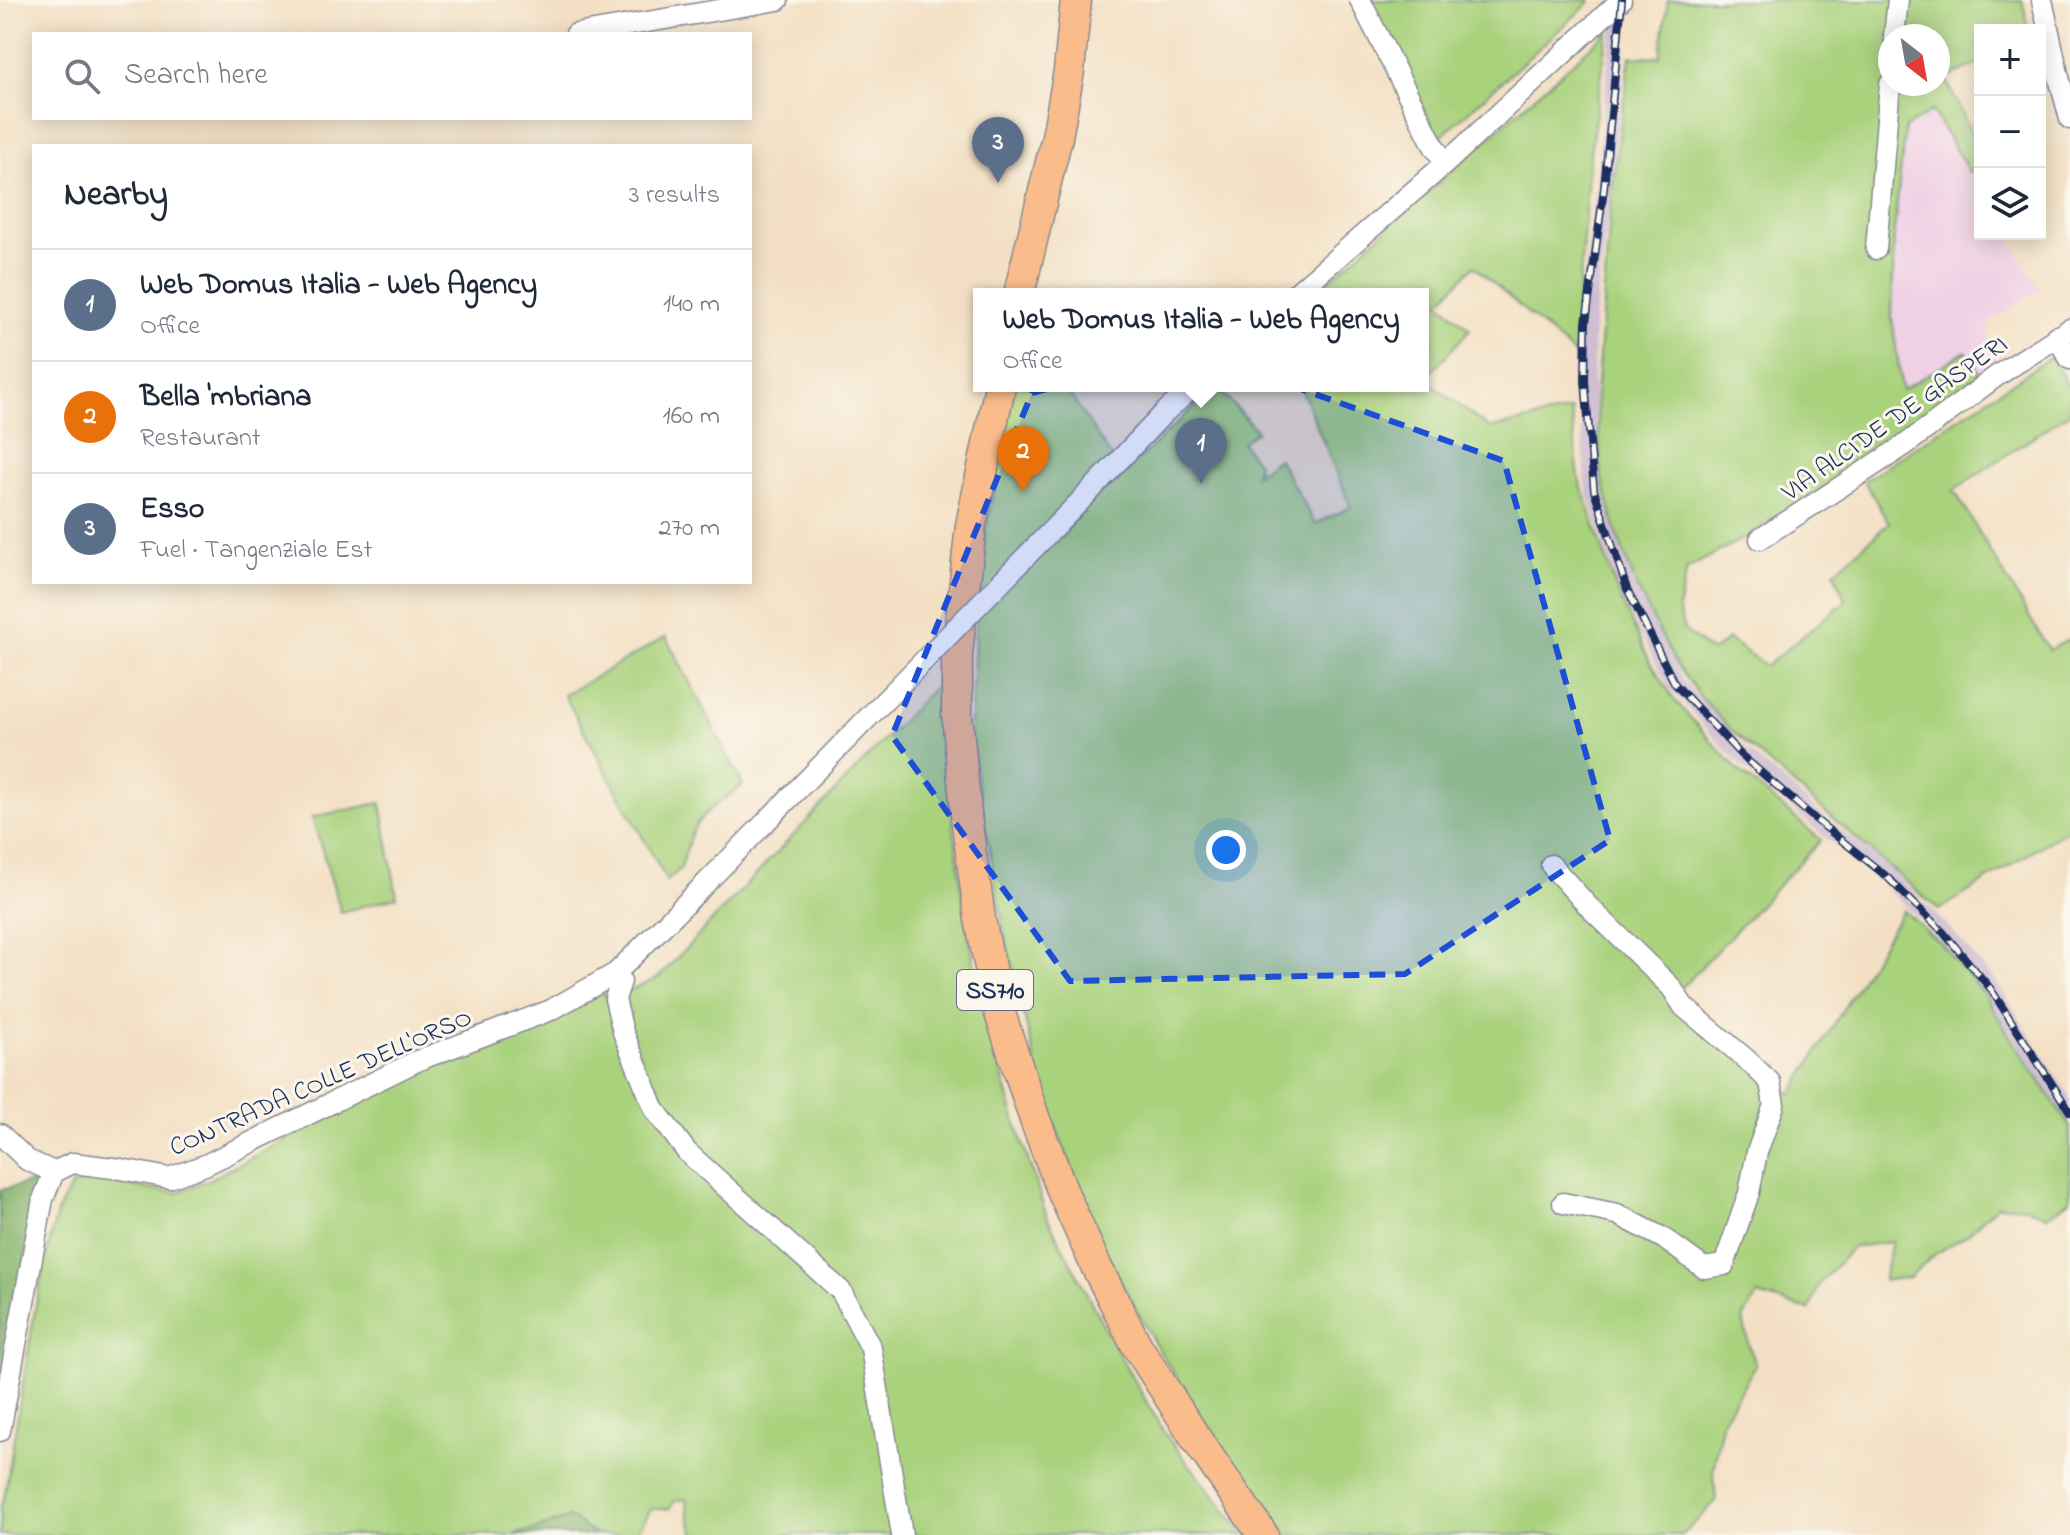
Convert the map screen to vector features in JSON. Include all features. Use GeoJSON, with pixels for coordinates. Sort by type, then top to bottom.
{"type":"FeatureCollection","features":[{"type":"Feature","properties":{"kind":"main road"},"geometry":{"type":"LineString","coordinates":[[1021,285],[1057,137],[1069,71],[1076,0]]}},
{"type":"Feature","properties":{"kind":"main road","name":"SS710"},"geometry":{"type":"LineString","coordinates":[[999,392],[971,525],[957,655],[957,714],[967,824],[980,919],[998,1007],[1035,1120],[1096,1266],[1137,1346],[1263,1535]]}},
{"type":"Feature","properties":{"kind":"street"},"geometry":{"type":"LineString","coordinates":[[588,32],[778,0]]}},
{"type":"Feature","properties":{"kind":"street"},"geometry":{"type":"LineString","coordinates":[[1360,0],[1435,148],[1446,163]]}},
{"type":"Feature","properties":{"kind":"street"},"geometry":{"type":"LineString","coordinates":[[1302,288],[1446,163],[1621,0]]}},
{"type":"Feature","properties":{"kind":"street"},"geometry":{"type":"LineString","coordinates":[[1895,24],[1898,0]]}},
{"type":"Feature","properties":{"kind":"street"},"geometry":{"type":"LineString","coordinates":[[2042,0],[2064,71],[2070,119]]}},
{"type":"Feature","properties":{"kind":"street"},"geometry":{"type":"LineString","coordinates":[[1876,249],[1889,96]]}},
{"type":"Feature","properties":{"kind":"street","name":"VIA ALCIDE DE GASPERI"},"geometry":{"type":"LineString","coordinates":[[1760,539],[1905,445],[1998,375],[2063,333],[2070,359]]}},
{"type":"Feature","properties":{"kind":"street","name":"CONTRADA COLLE DELL'ORSO"},"geometry":{"type":"LineString","coordinates":[[54,1172],[73,1163],[169,1178],[205,1165],[419,1060],[551,1010],[616,973],[1187,392]]}},
{"type":"Feature","properties":{"kind":"street"},"geometry":{"type":"LineString","coordinates":[[1551,865],[1671,987],[1684,1007],[1770,1082],[1774,1105],[1724,1265],[1704,1268],[1663,1238],[1617,1214],[1563,1203]]}},
{"type":"Feature","properties":{"kind":"street"},"geometry":{"type":"LineString","coordinates":[[616,973],[621,981],[615,999],[623,1032],[655,1110],[687,1152],[841,1291],[871,1348],[902,1535]]}},
{"type":"Feature","properties":{"kind":"street"},"geometry":{"type":"LineString","coordinates":[[0,1134],[27,1160],[54,1172],[43,1199],[0,1431]]}},
{"type":"Feature","properties":{"kind":"highlighted area"},"geometry":{"type":"Polygon","coordinates":[[[1193,351],[1504,461],[1610,840],[1405,974],[1070,981],[892,736],[1032,393],[1193,351]]]}},
{"type":"Feature","properties":{"kind":"shaded area"},"geometry":{"type":"Polygon","coordinates":[[[1629,10],[1594,324],[1593,381],[1602,488],[1634,586],[1682,679],[1747,750],[1891,870],[1949,927],[1997,983],[2070,1097],[2070,1126],[1984,993],[1938,938],[1881,882],[1736,761],[1669,688],[1619,593],[1587,492],[1577,381],[1578,323],[1596,187],[1612,24],[1629,10]]]}},
{"type":"Feature","properties":{"kind":"shaded area"},"geometry":{"type":"Polygon","coordinates":[[[1932,110],[1974,180],[1974,240],[2010,240],[2040,290],[1992,321],[1987,335],[2002,359],[1981,375],[1966,351],[1903,391],[1892,318],[1894,230],[1905,127],[1932,110]]]}},
{"type":"Feature","properties":{"kind":"green space"},"geometry":{"type":"Polygon","coordinates":[[[1368,0],[1590,0],[1438,139],[1368,0]]]}},
{"type":"Feature","properties":{"kind":"green space"},"geometry":{"type":"Polygon","coordinates":[[[1668,0],[2022,0],[2028,24],[1974,24],[1974,65],[1950,77],[1950,24],[1878,24],[1878,96],[1950,96],[1950,88],[1974,139],[1974,169],[1969,172],[1932,111],[1905,128],[1894,230],[1892,318],[1902,390],[1966,351],[1981,375],[1912,432],[1746,537],[1687,569],[1678,608],[1684,630],[1712,652],[1728,639],[1766,666],[1846,601],[1834,572],[1889,523],[1864,481],[2051,357],[2070,389],[2070,412],[1954,490],[2049,650],[2070,639],[2070,828],[1939,910],[1731,730],[1704,701],[1677,666],[1637,588],[1616,531],[1602,478],[1596,395],[1612,190],[1630,56],[1660,57],[1668,0]]]}},
{"type":"Feature","properties":{"kind":"green space"},"geometry":{"type":"Polygon","coordinates":[[[1608,31],[1589,160],[1574,354],[1474,266],[1439,302],[1470,329],[1429,375],[1429,288],[1321,288],[1608,31]]]}},
{"type":"Feature","properties":{"kind":"green space"},"geometry":{"type":"Polygon","coordinates":[[[1429,382],[1490,429],[1571,410],[1579,478],[1616,589],[1648,658],[1675,701],[1737,769],[1821,840],[1671,999],[1699,1030],[1792,1094],[1903,910],[1941,944],[1984,994],[2070,1126],[2070,1200],[2047,1216],[2026,1207],[1997,1205],[1967,1235],[1935,1254],[1910,1277],[1883,1281],[1892,1242],[1853,1247],[1819,1284],[1809,1310],[1758,1295],[1743,1318],[1756,1365],[1723,1419],[1713,1470],[1716,1501],[1683,1535],[1288,1535],[1219,1445],[1155,1344],[1106,1253],[1044,1098],[1004,932],[970,739],[978,572],[1013,392],[1068,392],[1123,474],[1210,392],[1221,392],[1257,431],[1242,442],[1258,464],[1255,475],[1278,458],[1315,524],[1351,507],[1303,392],[1429,392],[1429,382]]]}},
{"type":"Feature","properties":{"kind":"green space"},"geometry":{"type":"Polygon","coordinates":[[[666,637],[743,785],[698,822],[691,834],[681,868],[667,881],[564,695],[666,637]]]}},
{"type":"Feature","properties":{"kind":"green space"},"geometry":{"type":"Polygon","coordinates":[[[940,681],[964,907],[983,1012],[1047,1217],[1112,1342],[1165,1434],[1245,1535],[695,1535],[686,1499],[675,1501],[669,1509],[651,1509],[637,1533],[639,1535],[596,1535],[569,1517],[512,1535],[0,1535],[0,1507],[4,1499],[36,1304],[57,1213],[72,1185],[97,1178],[176,1193],[208,1180],[436,1063],[601,993],[608,1001],[658,978],[940,681]]]}},
{"type":"Feature","properties":{"kind":"green space"},"geometry":{"type":"Polygon","coordinates":[[[381,803],[397,897],[341,912],[312,817],[381,803]]]}},
{"type":"Feature","properties":{"kind":"green space"},"geometry":{"type":"Polygon","coordinates":[[[34,1182],[37,1187],[0,1403],[0,1190],[34,1182]]]}},
{"type":"Feature","properties":{"kind":"green space"},"geometry":{"type":"Polygon","coordinates":[[[569,1517],[596,1535],[512,1535],[541,1528],[569,1517]]]}},
{"type":"Feature","properties":{"kind":"railway"},"geometry":{"type":"LineString","coordinates":[[1622,0],[1604,188],[1586,323],[1585,381],[1594,490],[1627,589],[1675,684],[1741,755],[1886,876],[1943,932],[1990,988],[2070,1112]]}},
{"type":"Feature","properties":{"kind":"place","name":"Esso"},"geometry":{"type":"Point","coordinates":[998,183]}},
{"type":"Feature","properties":{"kind":"place","name":"Web Domus Italia - Web Agency"},"geometry":{"type":"Point","coordinates":[1201,484]}},
{"type":"Feature","properties":{"kind":"place","name":"Bella 'mbriana"},"geometry":{"type":"Point","coordinates":[1023,492]}}]}
